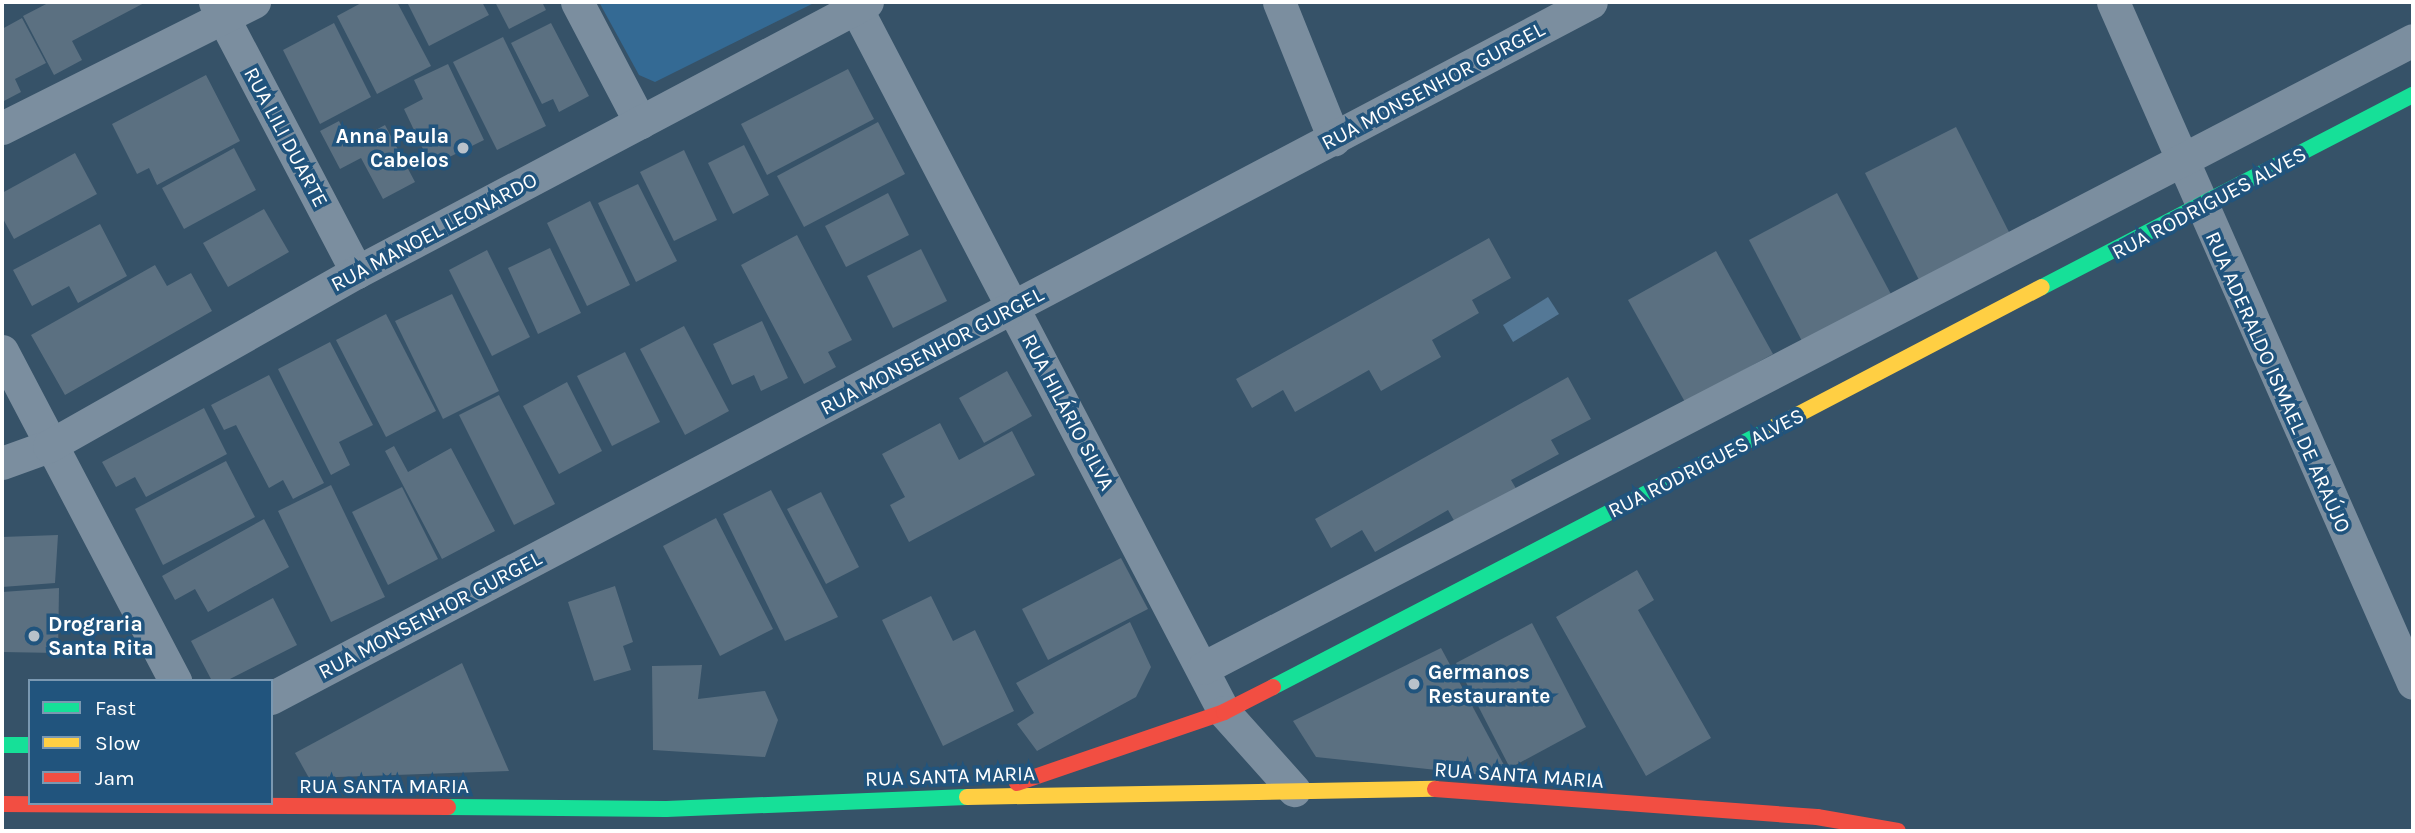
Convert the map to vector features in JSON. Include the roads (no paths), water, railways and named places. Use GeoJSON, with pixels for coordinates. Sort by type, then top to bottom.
{"type":"FeatureCollection","features":[{"type":"Feature","properties":{"kind":"street"},"geometry":{"type":"LineString","coordinates":[[2,128],[219,10],[254,2]]}},
{"type":"Feature","properties":{"kind":"street"},"geometry":{"type":"LineString","coordinates":[[577,2],[640,122]]}},
{"type":"Feature","properties":{"kind":"street"},"geometry":{"type":"LineString","coordinates":[[1279,2],[1334,139]]}},
{"type":"Feature","properties":{"kind":"street","name":"RUA MONSENHOR GURGEL"},"geometry":{"type":"LineString","coordinates":[[273,697],[1591,2]]}},
{"type":"Feature","properties":{"kind":"street","name":"RUA ADERALDO ISMAEL DE ARAÚJO"},"geometry":{"type":"LineString","coordinates":[[2113,2],[2200,209],[2413,683]]}},
{"type":"Feature","properties":{"kind":"street","name":"RUA MANOEL LEONARDO"},"geometry":{"type":"LineString","coordinates":[[2,463],[49,446],[357,272],[861,5]]}},
{"type":"Feature","properties":{"kind":"street","name":"RUA HILÁRIO SILVA"},"geometry":{"type":"LineString","coordinates":[[861,5],[1013,309],[1224,712],[1294,790]]}},
{"type":"Feature","properties":{"kind":"street","name":"RUA LILI DUARTE"},"geometry":{"type":"LineString","coordinates":[[219,10],[357,272]]}},
{"type":"Feature","properties":{"kind":"street"},"geometry":{"type":"LineString","coordinates":[[1203,668],[2181,163],[2413,40]]}},
{"type":"Feature","properties":{"kind":"street","name":"RUA RODRIGUES ALVES"},"geometry":{"type":"LineString","coordinates":[[982,796],[1224,712],[2200,209],[2413,95]]}},
{"type":"Feature","properties":{"kind":"street"},"geometry":{"type":"LineString","coordinates":[[2,351],[49,446],[174,679]]}},
{"type":"Feature","properties":{"kind":"street"},"geometry":{"type":"LineString","coordinates":[[2,745],[28,745]]}},
{"type":"Feature","properties":{"kind":"street","name":"RUA SANTA MARIA"},"geometry":{"type":"LineString","coordinates":[[135,805],[666,809],[982,796],[1453,789],[1817,817],[1898,831]]}},
{"type":"Feature","properties":{"kind":"street","name":"RUA SANTA MARIA"},"geometry":{"type":"LineString","coordinates":[[2,804],[28,804]]}},
{"type":"Feature","properties":{"kind":"place","name":"Anna Paula Cabelos"},"geometry":{"type":"Point","coordinates":[463,148]}},
{"type":"Feature","properties":{"kind":"place","name":"Drograria Santa Rita"},"geometry":{"type":"Point","coordinates":[34,636]}},
{"type":"Feature","properties":{"kind":"place","name":"Germanos Restaurante"},"geometry":{"type":"Point","coordinates":[1414,684]}}]}
